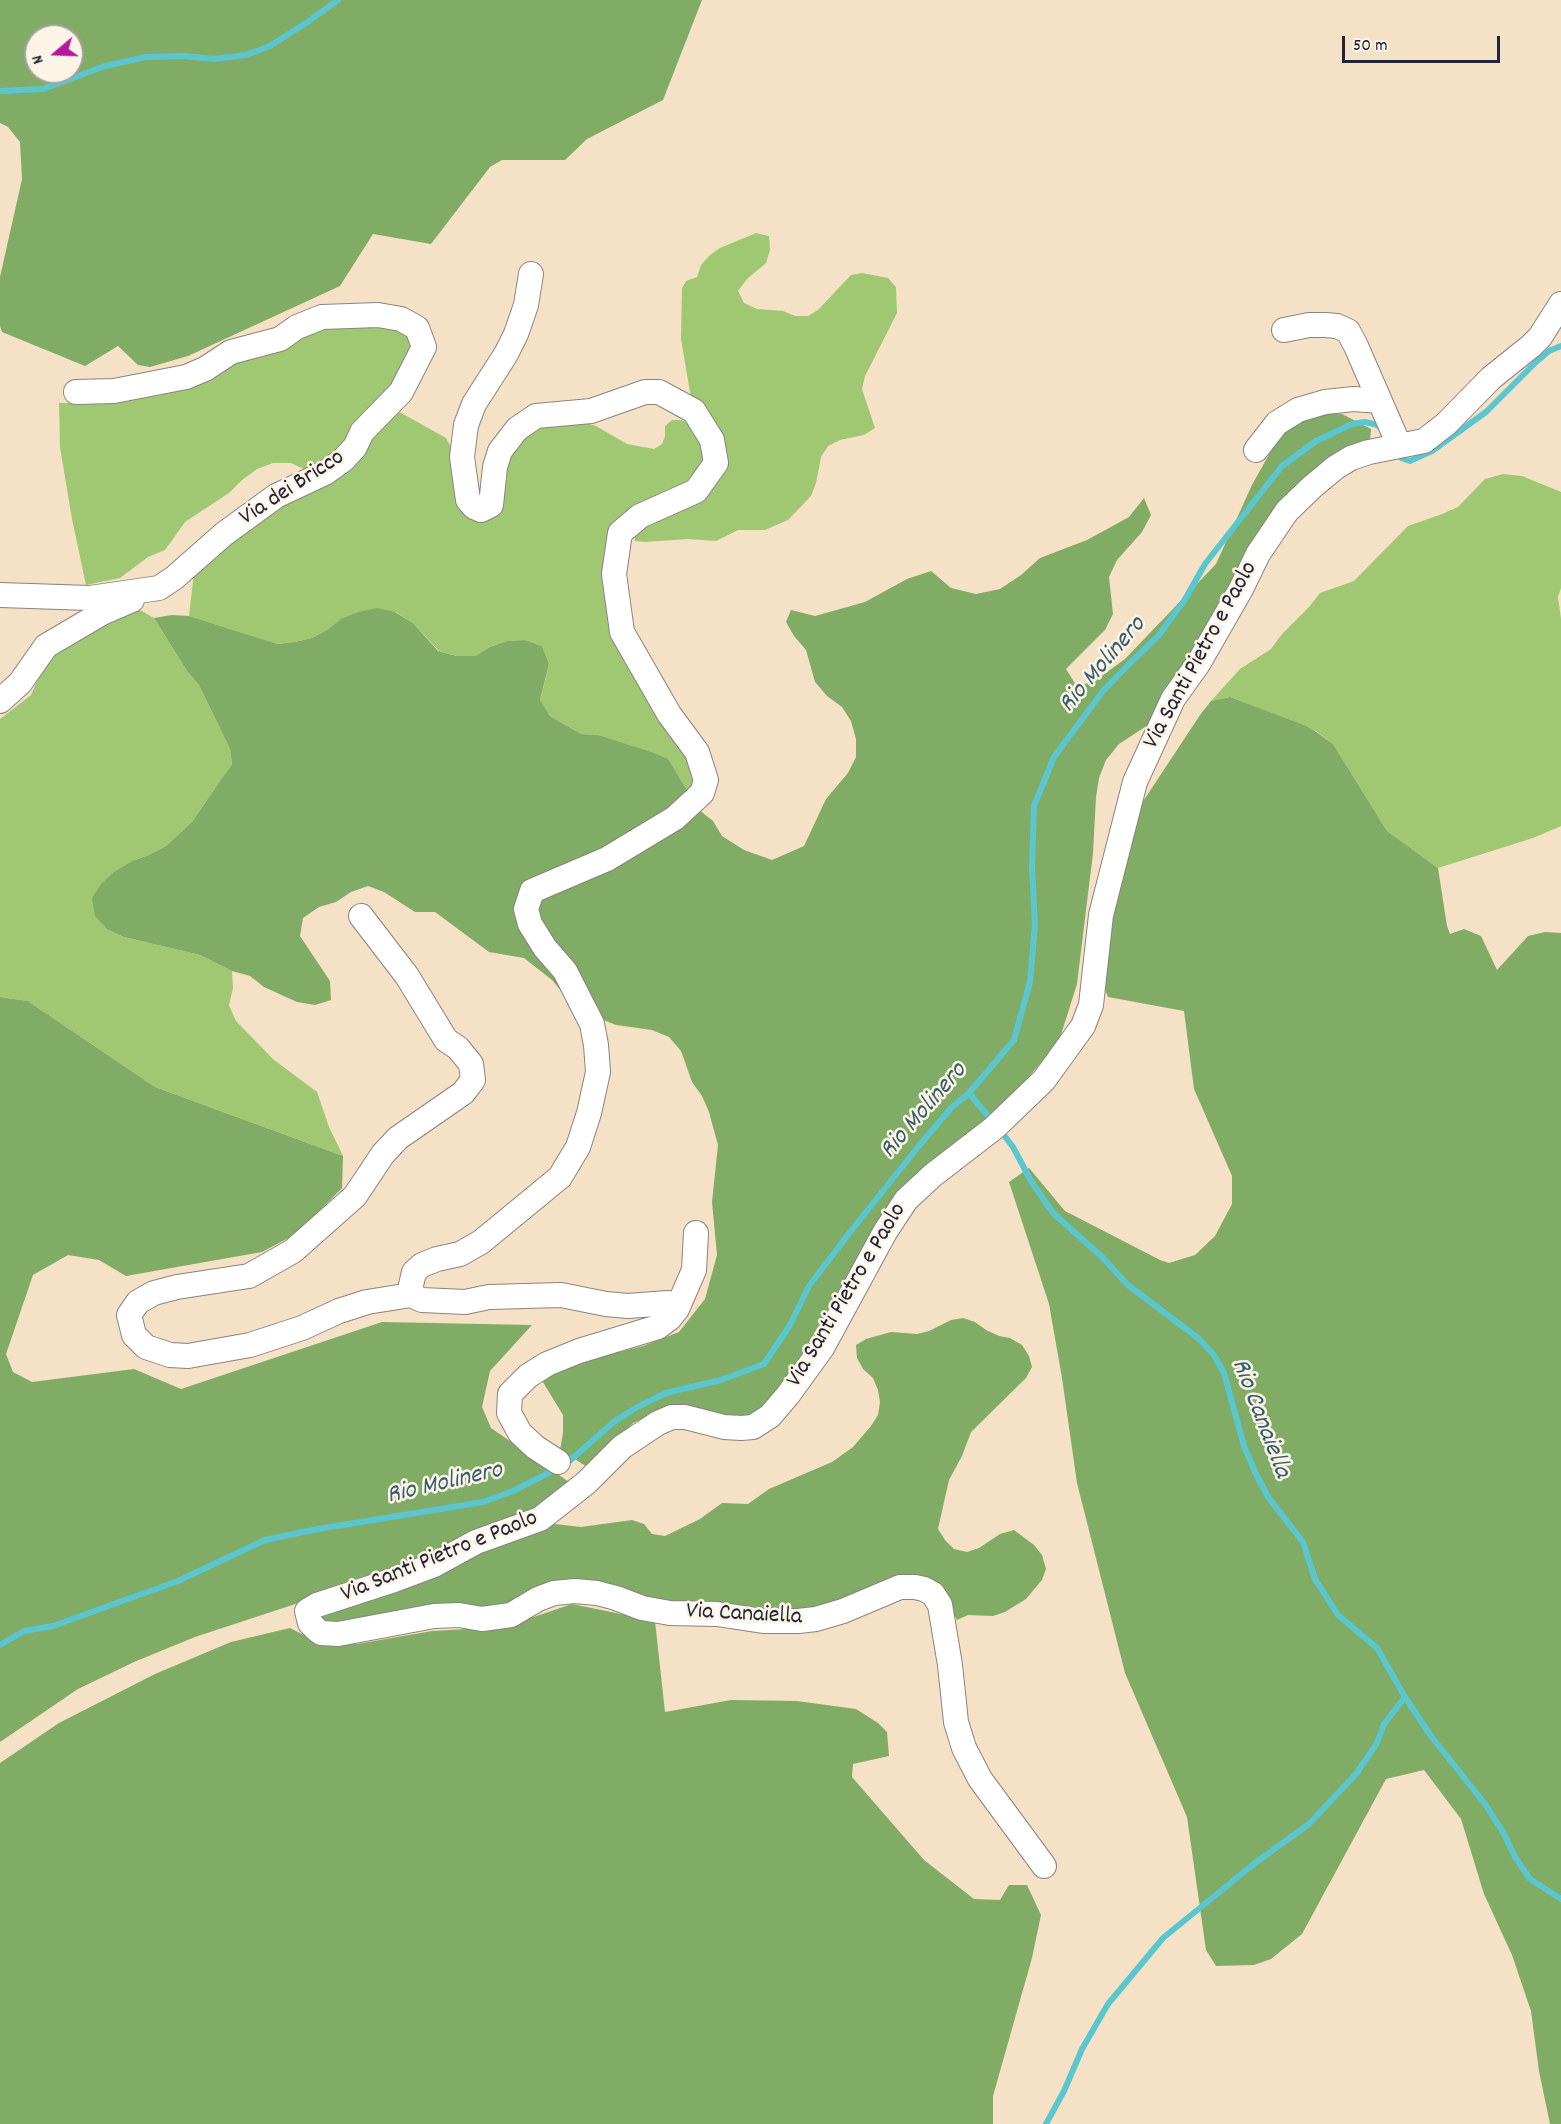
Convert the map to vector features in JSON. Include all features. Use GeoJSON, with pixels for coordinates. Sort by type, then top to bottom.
{"type":"FeatureCollection","features":[{"type":"Feature","properties":{"kind":"street"},"geometry":{"type":"LineString","coordinates":[[411,1295],[414,1272],[422,1265],[459,1254],[481,1242],[560,1177],[578,1147],[589,1113],[598,1072],[592,1024],[565,971],[545,948],[530,924],[526,909],[532,891],[607,859],[675,818],[702,793],[706,780],[697,752],[669,714],[622,632],[614,574],[620,532],[640,516],[696,491],[717,463],[712,440],[694,411],[659,392],[645,392],[591,411],[536,416],[517,429],[500,451],[495,467],[491,505],[481,510],[474,507],[468,500],[462,457],[466,425],[474,404],[516,334],[526,305],[531,274]]}},
{"type":"Feature","properties":{"kind":"street","name":"Via Santi Pietro e Paolo"},"geometry":{"type":"LineString","coordinates":[[307,1611],[317,1605],[434,1565],[476,1542],[540,1519],[586,1483],[622,1447],[658,1423],[672,1417],[685,1417],[724,1427],[741,1428],[753,1427],[770,1416],[822,1348],[881,1240],[906,1200],[933,1175],[991,1131],[1044,1080],[1083,1026],[1091,1005],[1101,915],[1135,782],[1173,699],[1198,664],[1241,589],[1258,554],[1287,511],[1336,467],[1351,458],[1424,441],[1446,423],[1491,378],[1540,337],[1561,304]]}},
{"type":"Feature","properties":{"kind":"street","name":"Via dei Bricco"},"geometry":{"type":"LineString","coordinates":[[0,595],[90,598],[159,588],[174,578],[224,534],[276,496],[325,473],[344,460],[355,447],[362,432],[401,392],[424,347],[420,331],[401,319],[378,315],[322,317],[297,327],[280,339],[231,352],[205,369],[186,377],[114,391],[76,392]]}},
{"type":"Feature","properties":{"kind":"street"},"geometry":{"type":"LineString","coordinates":[[1284,330],[1309,325],[1325,325],[1337,326],[1348,331],[1379,401],[1392,447]]}},
{"type":"Feature","properties":{"kind":"street"},"geometry":{"type":"LineString","coordinates":[[1256,450],[1277,423],[1298,410],[1325,402],[1354,399],[1379,401]]}},
{"type":"Feature","properties":{"kind":"street"},"geometry":{"type":"LineString","coordinates":[[0,701],[20,682],[46,646],[102,613],[159,588]]}},
{"type":"Feature","properties":{"kind":"street"},"geometry":{"type":"LineString","coordinates":[[361,916],[407,976],[446,1040],[458,1048],[471,1064],[473,1080],[463,1093],[398,1138],[383,1154],[355,1196],[294,1251],[249,1276],[177,1287],[154,1293],[138,1302],[129,1315],[134,1335],[146,1347],[170,1355],[188,1356],[250,1345],[302,1328],[339,1311],[367,1302],[411,1295],[422,1299],[465,1302],[489,1297],[561,1295],[628,1306],[668,1303],[677,1309]]}},
{"type":"Feature","properties":{"kind":"street"},"geometry":{"type":"LineString","coordinates":[[558,1462],[520,1434],[508,1413],[510,1394],[528,1376],[547,1364],[579,1351],[658,1327],[677,1309],[694,1270],[696,1233]]}},
{"type":"Feature","properties":{"kind":"street","name":"Via Canaiella"},"geometry":{"type":"LineString","coordinates":[[307,1611],[310,1623],[321,1633],[338,1634],[434,1616],[482,1619],[511,1615],[554,1593],[575,1591],[597,1593],[642,1608],[670,1613],[717,1614],[763,1621],[798,1622],[843,1611],[900,1587],[924,1589],[933,1594],[940,1605],[956,1722],[964,1748],[980,1779],[1044,1866]]}},
{"type":"Feature","properties":{"kind":"green space"},"geometry":{"type":"Polygon","coordinates":[[[0,0],[702,0],[663,100],[587,139],[565,160],[502,160],[490,167],[431,244],[373,234],[340,286],[188,356],[150,367],[138,365],[118,346],[85,366],[2,332],[0,277],[22,179],[20,142],[8,127],[0,123],[0,0]]]}},
{"type":"Feature","properties":{"kind":"green space"},"geometry":{"type":"Polygon","coordinates":[[[756,233],[769,236],[770,250],[766,263],[747,279],[738,291],[744,303],[757,309],[808,316],[818,310],[851,275],[862,273],[888,278],[896,287],[897,313],[865,376],[862,389],[875,428],[864,435],[840,440],[828,446],[821,457],[811,496],[788,520],[765,530],[738,530],[716,541],[688,539],[635,541],[634,533],[702,497],[726,470],[726,462],[692,401],[681,339],[682,288],[686,281],[697,277],[701,265],[710,255],[720,248],[756,233]]]}},
{"type":"Feature","properties":{"kind":"green space"},"geometry":{"type":"Polygon","coordinates":[[[344,323],[393,328],[408,337],[413,344],[412,362],[341,453],[308,471],[291,463],[273,463],[257,469],[229,493],[185,522],[165,550],[148,557],[120,578],[86,585],[60,447],[59,403],[87,403],[231,364],[317,329],[344,323]]]}},
{"type":"Feature","properties":{"kind":"green space"},"geometry":{"type":"Polygon","coordinates":[[[396,410],[446,438],[452,449],[473,518],[501,462],[527,428],[573,419],[596,426],[627,444],[654,449],[662,444],[665,426],[672,420],[681,420],[689,423],[705,439],[704,474],[659,500],[618,519],[610,538],[606,584],[691,752],[694,785],[689,792],[598,735],[581,734],[550,716],[540,701],[549,664],[542,646],[525,640],[507,641],[475,656],[457,656],[439,651],[413,623],[396,612],[358,612],[342,618],[312,638],[276,644],[189,616],[194,573],[248,527],[292,501],[340,477],[359,459],[370,439],[396,410]]]}},
{"type":"Feature","properties":{"kind":"green space"},"geometry":{"type":"Polygon","coordinates":[[[1324,413],[1342,414],[1371,429],[1370,442],[1335,458],[1151,723],[1119,744],[1106,760],[1099,778],[1096,797],[1093,853],[1077,984],[1059,1041],[1010,1099],[930,1163],[885,1211],[788,1379],[763,1406],[741,1419],[656,1412],[633,1423],[589,1468],[560,1450],[563,1415],[541,1379],[564,1366],[643,1346],[679,1332],[705,1299],[717,1255],[712,1202],[718,1145],[702,1096],[692,1082],[681,1051],[669,1037],[652,1030],[616,1025],[576,1009],[552,980],[524,958],[489,952],[435,912],[415,912],[384,892],[368,886],[351,892],[336,902],[319,907],[303,918],[300,936],[330,981],[331,1000],[315,1005],[297,1002],[264,987],[250,976],[232,971],[200,955],[124,937],[108,930],[95,916],[92,898],[102,883],[115,871],[132,861],[166,846],[192,822],[232,765],[230,749],[199,685],[187,671],[154,618],[172,615],[189,616],[277,644],[312,638],[342,618],[377,608],[395,612],[413,623],[438,651],[457,656],[475,656],[507,641],[525,640],[542,646],[549,664],[540,700],[550,716],[581,734],[598,735],[668,759],[698,809],[713,821],[722,836],[744,850],[772,860],[804,846],[826,799],[848,773],[856,757],[856,739],[851,721],[842,707],[827,696],[815,682],[806,650],[786,622],[791,610],[815,616],[865,602],[907,579],[931,571],[951,588],[976,594],[1000,589],[1040,558],[1087,540],[1129,517],[1144,498],[1151,515],[1142,532],[1117,560],[1109,577],[1113,614],[1105,630],[1066,669],[1076,685],[1092,683],[1125,659],[1216,564],[1252,485],[1281,433],[1302,418],[1324,413]]]}},
{"type":"Feature","properties":{"kind":"green space"},"geometry":{"type":"Polygon","coordinates":[[[1503,474],[1522,476],[1561,492],[1561,588],[1558,597],[1561,619],[1561,826],[1533,838],[1438,868],[1387,831],[1333,744],[1316,731],[1230,697],[1211,701],[1240,669],[1271,649],[1320,593],[1354,581],[1408,526],[1458,507],[1485,479],[1503,474]]]}},
{"type":"Feature","properties":{"kind":"green space"},"geometry":{"type":"Polygon","coordinates":[[[128,610],[140,610],[154,618],[187,671],[199,685],[230,749],[232,766],[192,822],[166,846],[115,871],[108,930],[124,937],[200,955],[232,971],[233,988],[229,1005],[236,1021],[274,1060],[317,1092],[329,1127],[343,1156],[155,1087],[28,1001],[0,997],[0,719],[31,695],[40,674],[61,648],[128,610]]]}},
{"type":"Feature","properties":{"kind":"green space"},"geometry":{"type":"Polygon","coordinates":[[[1230,697],[1306,726],[1333,744],[1387,831],[1438,868],[1450,934],[1464,929],[1481,936],[1497,970],[1528,936],[1545,932],[1561,933],[1561,2124],[1550,2124],[1539,2071],[1531,2011],[1512,1955],[1484,1894],[1461,1819],[1424,1770],[1386,1779],[1302,1934],[1271,1959],[1254,1965],[1216,1966],[1206,1950],[1187,1817],[1125,1673],[1077,1483],[1049,1304],[1009,1182],[1029,1168],[1065,1211],[1169,1263],[1195,1255],[1215,1236],[1232,1204],[1232,1176],[1194,1089],[1184,1011],[1108,997],[1101,980],[1118,876],[1140,806],[1211,701],[1230,697]]]}},
{"type":"Feature","properties":{"kind":"green space"},"geometry":{"type":"Polygon","coordinates":[[[0,997],[28,1001],[155,1087],[343,1156],[342,1188],[296,1234],[262,1252],[126,1276],[99,1260],[68,1255],[33,1275],[6,1354],[13,1372],[32,1382],[134,1369],[181,1389],[382,1322],[532,1325],[490,1371],[482,1407],[491,1428],[572,1484],[533,1511],[417,1564],[195,1637],[134,1662],[78,1689],[0,1742],[0,997]]]}},
{"type":"Feature","properties":{"kind":"green space"},"geometry":{"type":"Polygon","coordinates":[[[963,1318],[1022,1345],[1029,1356],[1032,1367],[1026,1378],[971,1432],[962,1456],[949,1480],[938,1529],[954,1549],[967,1552],[979,1548],[1000,1534],[1014,1530],[1034,1545],[1042,1555],[1046,1569],[1042,1580],[1026,1599],[1005,1612],[993,1616],[968,1615],[957,1620],[942,1592],[819,1613],[679,1607],[617,1591],[516,1607],[328,1627],[315,1615],[509,1538],[555,1524],[581,1527],[632,1520],[644,1524],[652,1534],[665,1536],[700,1519],[722,1503],[748,1504],[769,1489],[832,1462],[853,1447],[871,1426],[878,1415],[880,1402],[878,1390],[873,1378],[863,1369],[857,1358],[856,1345],[866,1339],[891,1332],[917,1334],[929,1331],[951,1320],[963,1318]]]}},
{"type":"Feature","properties":{"kind":"green space"},"geometry":{"type":"Polygon","coordinates":[[[572,1604],[655,1621],[665,1712],[731,1700],[797,1701],[856,1709],[878,1723],[887,1732],[889,1756],[853,1764],[852,1777],[924,1860],[974,1899],[1000,1900],[1009,1885],[1027,1885],[1041,1915],[1032,1958],[993,2096],[993,2124],[0,2124],[0,1763],[59,1723],[155,1674],[231,1642],[290,1628],[318,1642],[357,1644],[432,1631],[504,1627],[572,1604]]]}},
{"type":"Feature","properties":{"kind":"waterway"},"geometry":{"type":"LineString","coordinates":[[0,91],[43,89],[105,66],[146,57],[184,56],[214,59],[246,55],[270,46],[338,0]]}},
{"type":"Feature","properties":{"kind":"waterway","name":"Rio Molinero"},"geometry":{"type":"LineString","coordinates":[[1397,453],[1401,458],[1410,461],[1432,451],[1486,412],[1535,363],[1549,351],[1561,346]]}},
{"type":"Feature","properties":{"kind":"waterway","name":"Rio Molinero"},"geometry":{"type":"LineString","coordinates":[[0,1645],[24,1631],[53,1626],[178,1581],[265,1540],[483,1502],[513,1491],[566,1464],[615,1421],[639,1406],[666,1393],[721,1380],[764,1364],[790,1325],[809,1286],[847,1236],[951,1108],[969,1093],[1014,1040],[1030,982],[1035,924],[1032,868],[1034,806],[1054,757],[1103,691],[1159,635],[1184,601],[1205,564],[1282,466],[1316,441],[1352,424],[1365,422],[1378,425],[1381,429]]}},
{"type":"Feature","properties":{"kind":"waterway","name":"Rio Canaiella"},"geometry":{"type":"LineString","coordinates":[[969,1093],[993,1122]]}},
{"type":"Feature","properties":{"kind":"waterway","name":"Rio Canaiella"},"geometry":{"type":"LineString","coordinates":[[1000,1130],[1013,1147],[1031,1181],[1053,1213],[1101,1256],[1128,1285],[1198,1338],[1214,1355],[1224,1373],[1244,1446],[1255,1472],[1268,1497],[1303,1542],[1315,1579],[1338,1615],[1377,1648],[1431,1736],[1485,1804],[1530,1879],[1561,1899]]}},
{"type":"Feature","properties":{"kind":"waterway"},"geometry":{"type":"LineString","coordinates":[[1046,2124],[1064,2091],[1082,2049],[1108,2004],[1163,1938],[1255,1863],[1309,1824],[1356,1774],[1377,1743],[1384,1724],[1405,1697]]}}]}
